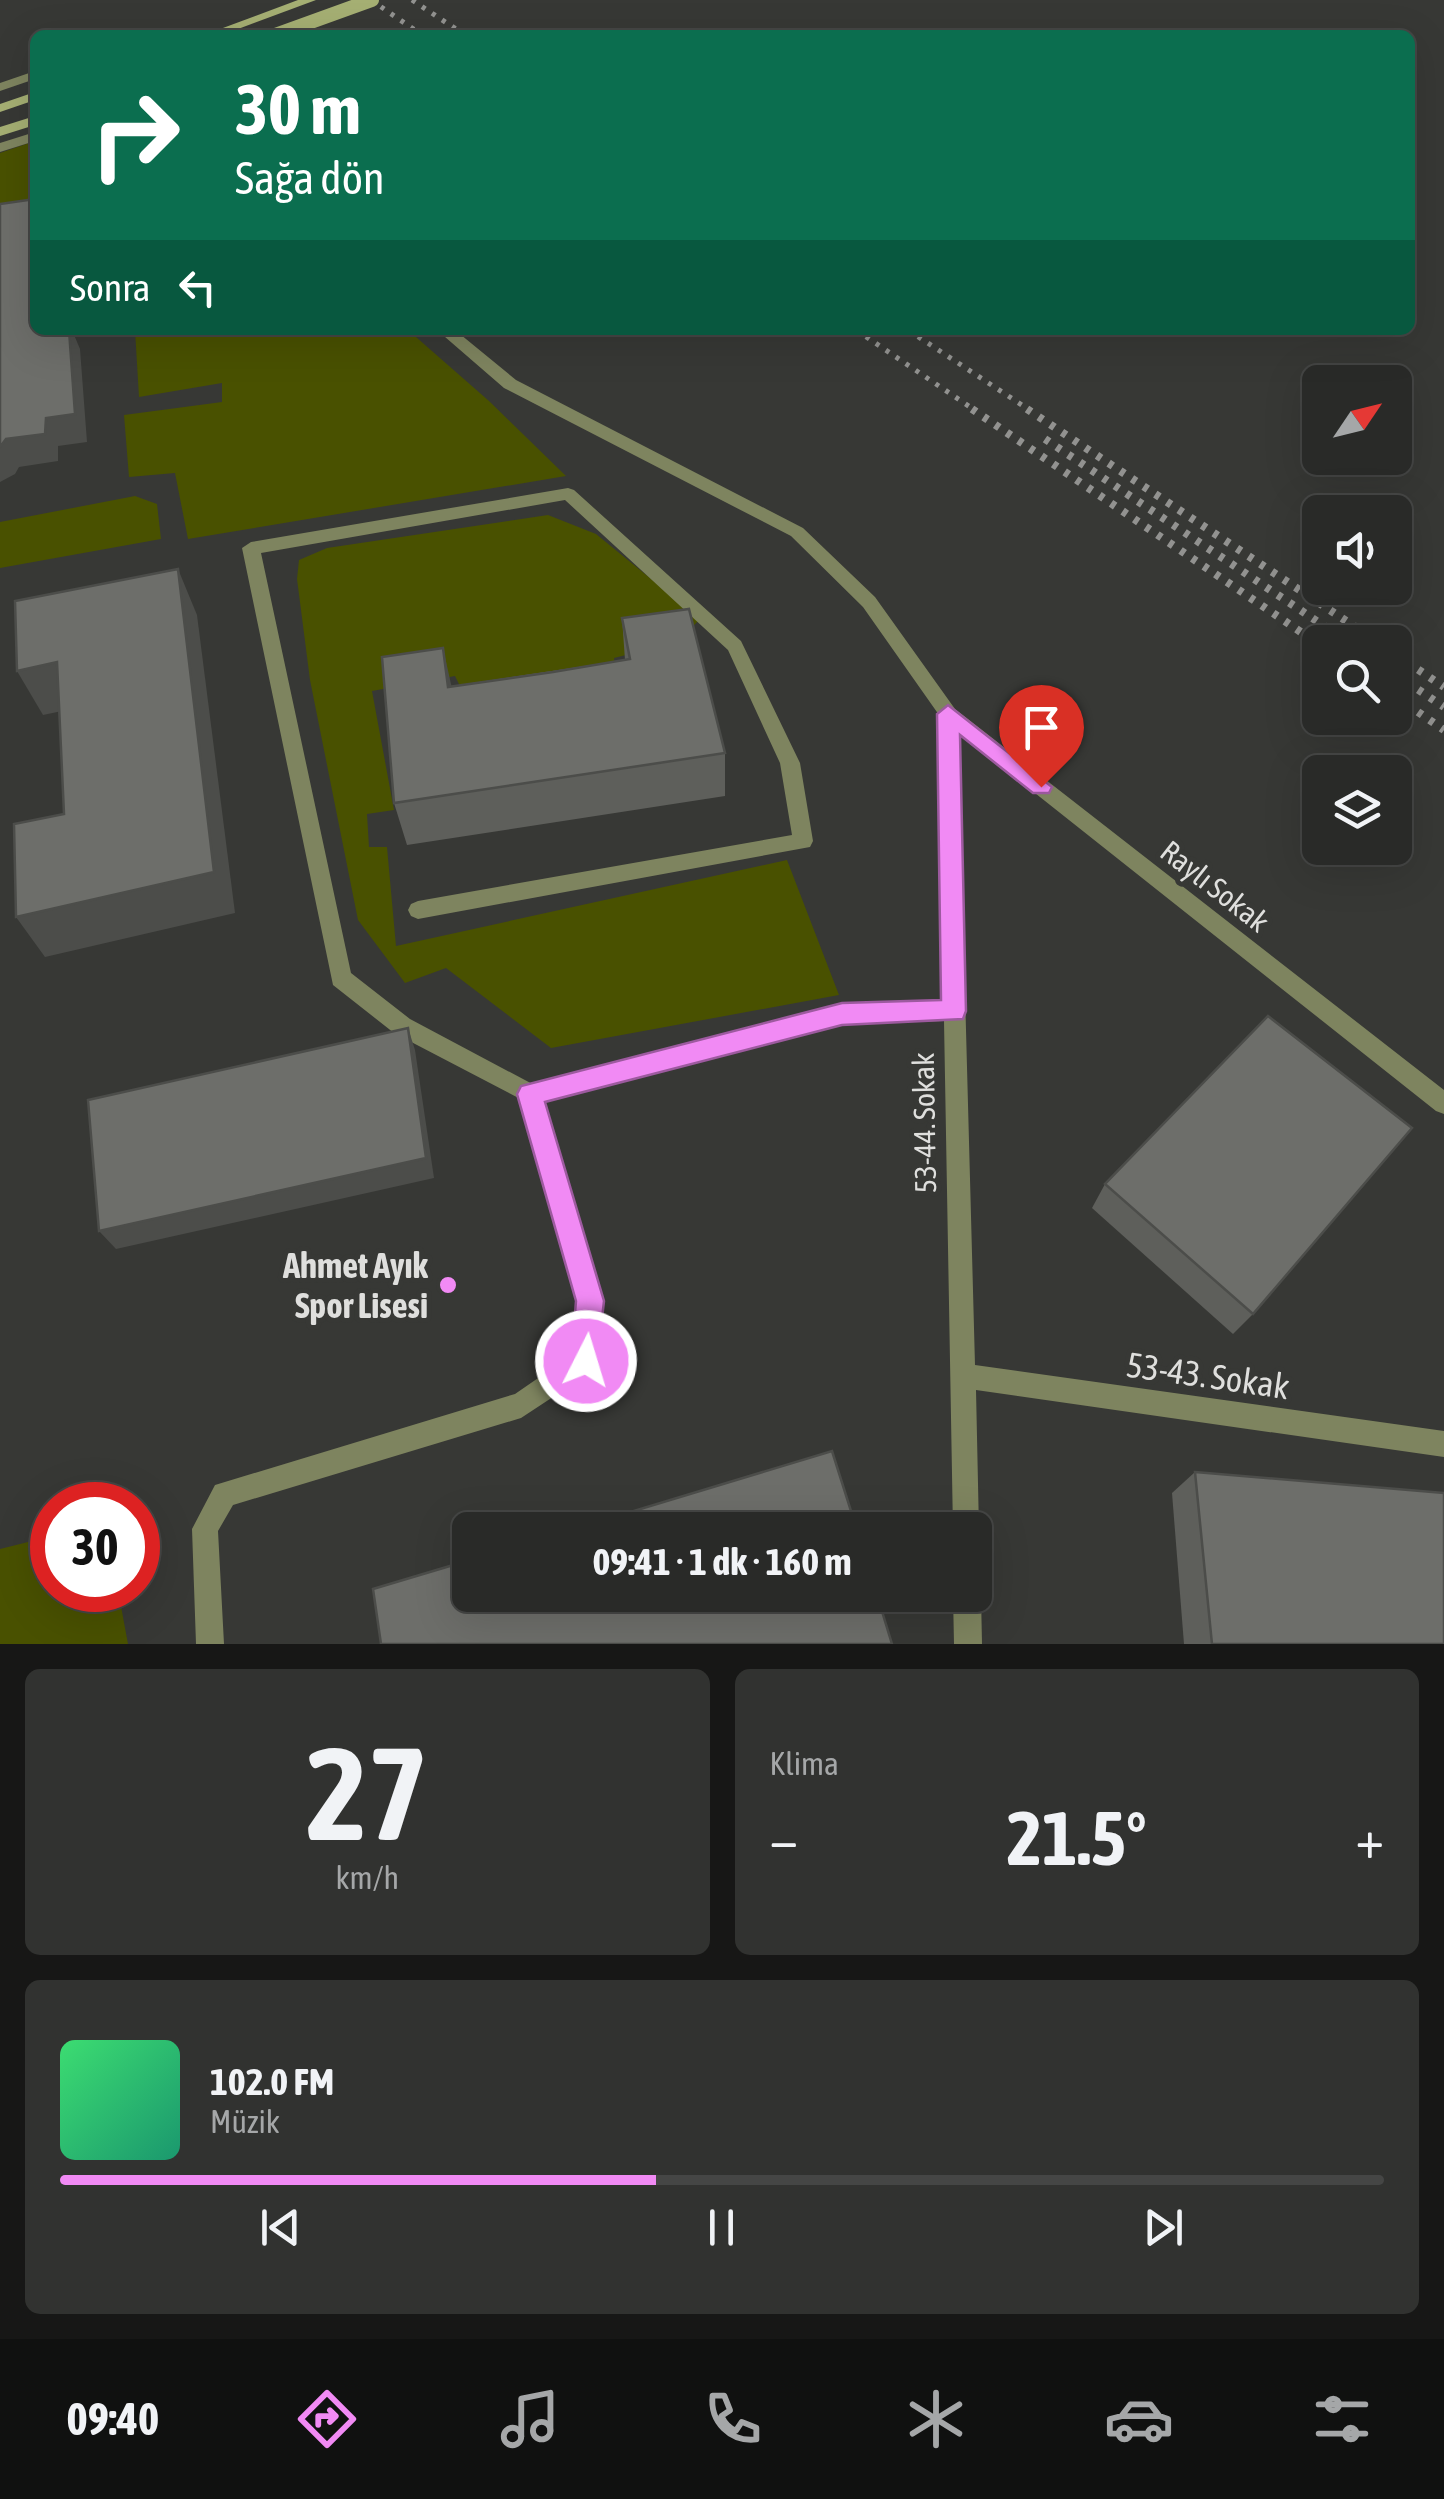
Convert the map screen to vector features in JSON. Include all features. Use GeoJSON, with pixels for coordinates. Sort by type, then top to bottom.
{"type":"FeatureCollection","features":[{"type":"Feature","properties":{"kind":"street"},"geometry":{"type":"LineString","coordinates":[[224,30],[310,0]]}},
{"type":"Feature","properties":{"kind":"street"},"geometry":{"type":"LineString","coordinates":[[289,30],[372,0]]}},
{"type":"Feature","properties":{"kind":"street"},"geometry":{"type":"LineString","coordinates":[[0,87],[30,77]]}},
{"type":"Feature","properties":{"kind":"street"},"geometry":{"type":"LineString","coordinates":[[0,108],[30,98]]}},
{"type":"Feature","properties":{"kind":"street"},"geometry":{"type":"LineString","coordinates":[[0,132],[30,122]]}},
{"type":"Feature","properties":{"kind":"street"},"geometry":{"type":"LineString","coordinates":[[0,148],[30,138]]}},
{"type":"Feature","properties":{"kind":"street","name":"Raylı Sokak"},"geometry":{"type":"LineString","coordinates":[[451,335],[510,384],[797,532],[869,602],[948,714],[1444,1104]]}},
{"type":"Feature","properties":{"kind":"street"},"geometry":{"type":"LineString","coordinates":[[418,910],[803,841],[790,763],[734,646],[568,494],[251,548],[340,978],[402,1026],[530,1094],[842,1014],[954,1011]]}},
{"type":"Feature","properties":{"kind":"street","name":"53-44. Sokak"},"geometry":{"type":"LineString","coordinates":[[948,714],[966,1512]]}},
{"type":"Feature","properties":{"kind":"street"},"geometry":{"type":"LineString","coordinates":[[210,1644],[205,1529],[224,1494],[521,1406],[586,1361],[590,1301],[530,1094]]}},
{"type":"Feature","properties":{"kind":"street","name":"53-43. Sokak"},"geometry":{"type":"LineString","coordinates":[[963,1376],[1444,1444]]}},
{"type":"Feature","properties":{"kind":"street"},"geometry":{"type":"LineString","coordinates":[[967,1612],[968,1644]]}},
{"type":"Feature","properties":{"kind":"green space"},"geometry":{"type":"Polygon","coordinates":[[[30,143],[30,200],[0,204],[0,153],[30,143]]]}},
{"type":"Feature","properties":{"kind":"green space"},"geometry":{"type":"Polygon","coordinates":[[[135,335],[414,335],[566,476],[188,539],[175,473],[129,477],[124,415],[222,402],[222,383],[139,397],[135,335]]]}},
{"type":"Feature","properties":{"kind":"green space"},"geometry":{"type":"Polygon","coordinates":[[[135,496],[157,504],[161,539],[0,568],[0,522],[135,496]]]}},
{"type":"Feature","properties":{"kind":"green space"},"geometry":{"type":"Polygon","coordinates":[[[548,515],[596,534],[700,619],[678,642],[614,658],[619,695],[475,716],[455,676],[372,691],[394,810],[367,814],[369,847],[387,847],[396,946],[787,860],[839,995],[551,1048],[446,968],[405,983],[358,920],[310,680],[297,579],[299,560],[327,548],[548,515]]]}},
{"type":"Feature","properties":{"kind":"green space"},"geometry":{"type":"Polygon","coordinates":[[[30,1542],[30,1612],[122,1612],[128,1644],[0,1644],[0,1549],[30,1542]]]}},
{"type":"Feature","properties":{"kind":"building"},"geometry":{"type":"Polygon","coordinates":[[[30,200],[30,335],[69,335],[75,414],[46,418],[45,434],[6,439],[0,447],[0,204],[30,200]]]}},
{"type":"Feature","properties":{"kind":"building"},"geometry":{"type":"Polygon","coordinates":[[[178,569],[214,872],[16,917],[14,824],[64,814],[57,662],[17,671],[15,601],[178,569]]]}},
{"type":"Feature","properties":{"kind":"building"},"geometry":{"type":"Polygon","coordinates":[[[689,609],[725,753],[394,803],[382,657],[443,648],[448,687],[553,672],[630,659],[622,618],[689,609]]]}},
{"type":"Feature","properties":{"kind":"building"},"geometry":{"type":"Polygon","coordinates":[[[1268,1016],[1412,1128],[1253,1314],[1105,1184],[1268,1016]]]}},
{"type":"Feature","properties":{"kind":"building"},"geometry":{"type":"Polygon","coordinates":[[[408,1028],[426,1158],[99,1231],[88,1100],[408,1028]]]}},
{"type":"Feature","properties":{"kind":"building"},"geometry":{"type":"Polygon","coordinates":[[[832,1451],[851,1512],[630,1512],[832,1451]]]}},
{"type":"Feature","properties":{"kind":"building"},"geometry":{"type":"Polygon","coordinates":[[[1195,1472],[1444,1493],[1444,1644],[1212,1644],[1195,1472]]]}},
{"type":"Feature","properties":{"kind":"building"},"geometry":{"type":"Polygon","coordinates":[[[452,1565],[452,1612],[882,1612],[892,1644],[381,1644],[373,1589],[452,1565]]]}},
{"type":"Feature","properties":{"kind":"railway"},"geometry":{"type":"LineString","coordinates":[[371,0],[415,30]]}},
{"type":"Feature","properties":{"kind":"railway"},"geometry":{"type":"LineString","coordinates":[[412,0],[457,30]]}},
{"type":"Feature","properties":{"kind":"railway"},"geometry":{"type":"LineString","coordinates":[[863,335],[976,411]]}},
{"type":"Feature","properties":{"kind":"railway"},"geometry":{"type":"LineString","coordinates":[[916,335],[1031,411]]}},
{"type":"Feature","properties":{"kind":"railway"},"geometry":{"type":"LineString","coordinates":[[972,409],[1302,633]]}},
{"type":"Feature","properties":{"kind":"railway"},"geometry":{"type":"LineString","coordinates":[[1027,409],[1352,625]]}},
{"type":"Feature","properties":{"kind":"railway"},"geometry":{"type":"LineString","coordinates":[[1045,439],[1323,625]]}},
{"type":"Feature","properties":{"kind":"railway"},"geometry":{"type":"LineString","coordinates":[[1412,665],[1444,687]]}},
{"type":"Feature","properties":{"kind":"railway"},"geometry":{"type":"LineString","coordinates":[[1412,685],[1444,707]]}},
{"type":"Feature","properties":{"kind":"railway"},"geometry":{"type":"LineString","coordinates":[[1412,708],[1444,730]]}},
{"type":"Feature","properties":{"kind":"place","name":"Ahmet Ayık Spor Lisesi"},"geometry":{"type":"Point","coordinates":[448,1285]}},
{"type":"Feature","properties":{"kind":"route"},"geometry":{"type":"LineString","coordinates":[[586,1361],[590,1301],[530,1094],[842,1014],[954,1011],[948,714],[1041,787]]}}]}
